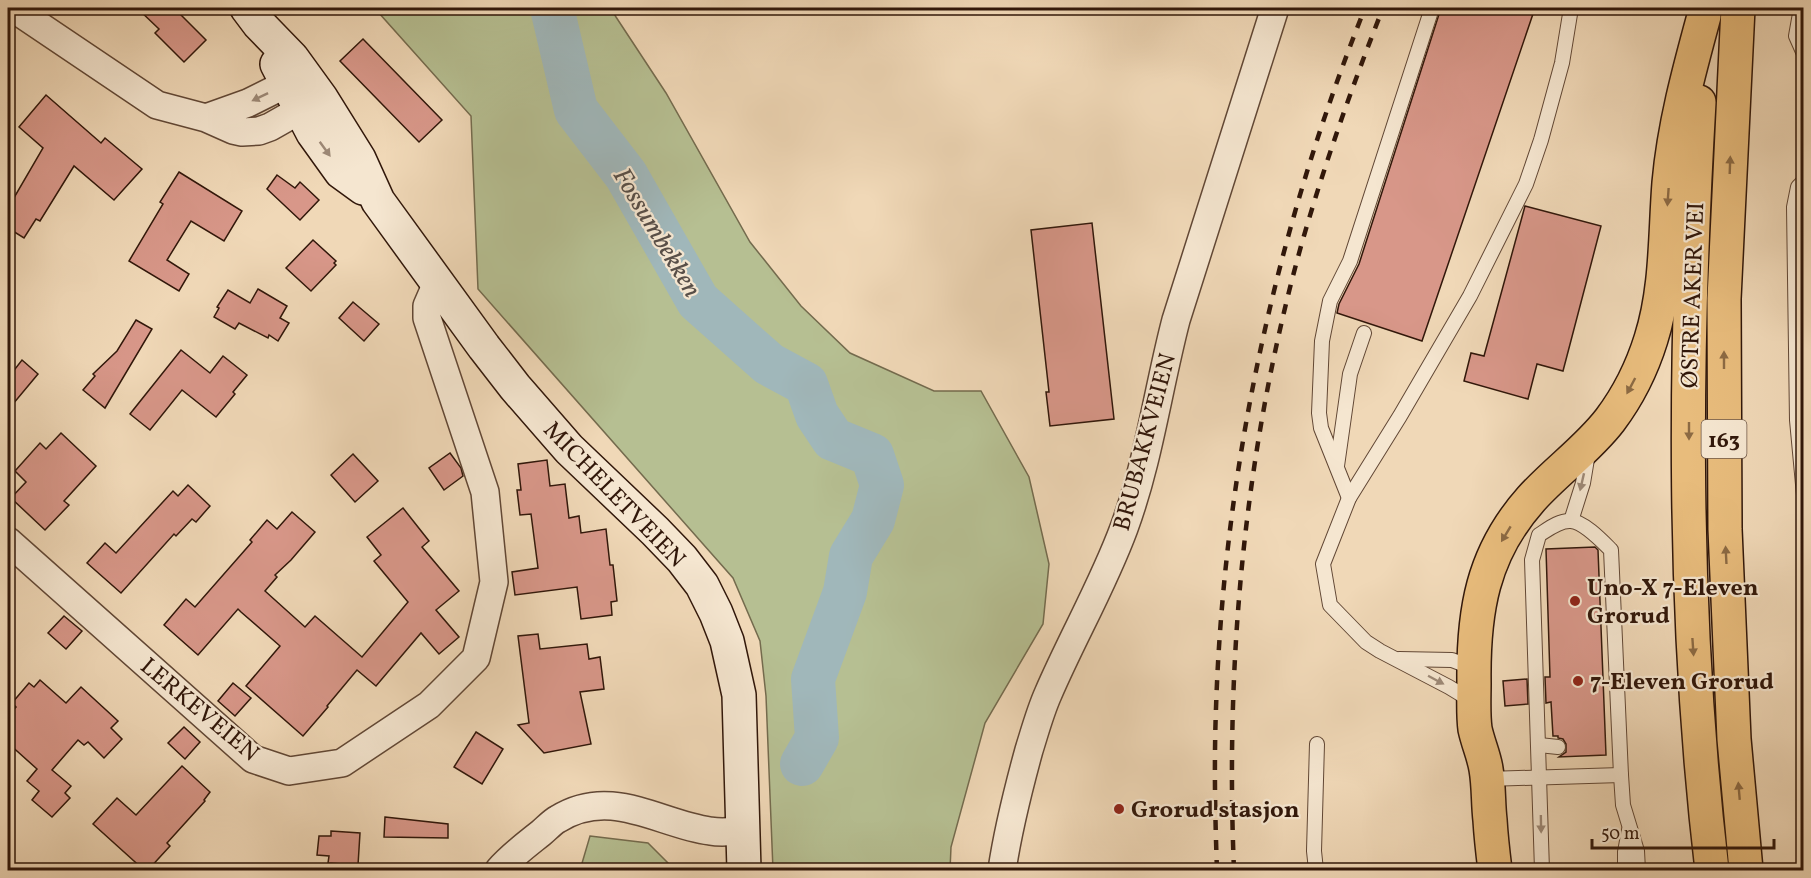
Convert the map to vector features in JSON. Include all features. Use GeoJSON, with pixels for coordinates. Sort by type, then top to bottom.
{"type":"FeatureCollection","features":[{"type":"Feature","properties":{"kind":"highway","name":"ØSTRE AKER VEI"},"geometry":{"type":"LineString","coordinates":[[1738,8],[1724,299],[1725,517],[1734,739],[1746,870]]}},
{"type":"Feature","properties":{"kind":"highway","name":"ØSTRE AKER VEI"},"geometry":{"type":"LineString","coordinates":[[1704,12],[1691,296],[1689,524],[1692,631],[1712,870]]}},
{"type":"Feature","properties":{"kind":"highway","name":"163"},"geometry":{"type":"LineString","coordinates":[[1495,870],[1486,773],[1475,729],[1473,668],[1477,611],[1483,585],[1503,539],[1515,519],[1548,481],[1609,422],[1633,385],[1651,339],[1662,286],[1675,135],[1688,72],[1704,12]]}},
{"type":"Feature","properties":{"kind":"highway","name":"163"},"geometry":{"type":"LineString","coordinates":[[1473,668],[1491,688],[1492,723],[1486,773]]}},
{"type":"Feature","properties":{"kind":"main road","name":"MICHELETVEIEN"},"geometry":{"type":"LineString","coordinates":[[253,16],[300,94],[313,133],[341,172],[378,201],[484,347],[542,420],[655,531],[682,559],[702,585],[727,641],[739,695],[744,870]]}},
{"type":"Feature","properties":{"kind":"street"},"geometry":{"type":"LineString","coordinates":[[13,8],[157,105],[206,118],[248,103],[300,94]]}},
{"type":"Feature","properties":{"kind":"street","name":"BRUBAKKVEIEN"},"geometry":{"type":"LineString","coordinates":[[1002,870],[1020,781],[1038,718],[1061,664],[1102,582],[1124,527],[1139,480],[1176,320],[1275,8]]}},
{"type":"Feature","properties":{"kind":"street","name":"LERKEVEIEN"},"geometry":{"type":"LineString","coordinates":[[8,540],[253,759],[289,771],[342,763],[429,705],[476,658],[494,582],[484,492],[428,318],[427,306],[437,283]]}},
{"type":"Feature","properties":{"kind":"street"},"geometry":{"type":"LineString","coordinates":[[499,870],[559,818],[591,807],[607,805],[629,808],[694,828],[712,831],[743,830]]}},
{"type":"Feature","properties":{"kind":"lane"},"geometry":{"type":"LineString","coordinates":[[1349,498],[1322,428],[1319,413],[1322,341],[1330,301],[1350,261],[1432,8]]}},
{"type":"Feature","properties":{"kind":"lane"},"geometry":{"type":"LineString","coordinates":[[1474,702],[1366,642],[1330,605],[1323,564],[1349,498],[1470,296],[1526,184],[1541,140],[1562,63],[1571,8]]}},
{"type":"Feature","properties":{"kind":"lane"},"geometry":{"type":"LineString","coordinates":[[1800,8],[1796,36],[1803,54]]}},
{"type":"Feature","properties":{"kind":"lane"},"geometry":{"type":"LineString","coordinates":[[1803,181],[1798,187],[1794,207],[1797,420],[1803,495]]}},
{"type":"Feature","properties":{"kind":"lane"},"geometry":{"type":"LineString","coordinates":[[1337,468],[1350,375],[1364,333]]}},
{"type":"Feature","properties":{"kind":"lane"},"geometry":{"type":"LineString","coordinates":[[1571,521],[1583,483],[1590,442]]}},
{"type":"Feature","properties":{"kind":"lane"},"geometry":{"type":"LineString","coordinates":[[1542,870],[1532,560],[1539,535],[1555,525],[1571,521],[1595,533],[1611,550],[1623,805],[1637,851],[1638,870]]}},
{"type":"Feature","properties":{"kind":"lane"},"geometry":{"type":"LineString","coordinates":[[1398,659],[1452,660],[1473,668]]}},
{"type":"Feature","properties":{"kind":"lane"},"geometry":{"type":"LineString","coordinates":[[1606,745],[1620,741]]}},
{"type":"Feature","properties":{"kind":"lane"},"geometry":{"type":"LineString","coordinates":[[1316,870],[1314,851],[1317,744]]}},
{"type":"Feature","properties":{"kind":"lane"},"geometry":{"type":"LineString","coordinates":[[1539,745],[1558,747]]}},
{"type":"Feature","properties":{"kind":"lane"},"geometry":{"type":"LineString","coordinates":[[1486,773],[1540,777],[1621,775]]}},
{"type":"Feature","properties":{"kind":"lane"},"geometry":{"type":"LineString","coordinates":[[1625,870],[1624,852],[1630,825]]}},
{"type":"Feature","properties":{"kind":"green space"},"geometry":{"type":"Polygon","coordinates":[[[364,8],[611,8],[666,93],[750,242],[801,306],[850,353],[934,391],[981,391],[1029,477],[1049,564],[1043,624],[985,723],[951,847],[950,870],[773,870],[766,696],[760,641],[733,578],[478,289],[471,116],[378,12],[364,8]]]}},
{"type":"Feature","properties":{"kind":"green space"},"geometry":{"type":"Polygon","coordinates":[[[590,836],[648,843],[675,870],[580,870],[590,836]]]}},
{"type":"Feature","properties":{"kind":"building"},"geometry":{"type":"Polygon","coordinates":[[[137,8],[174,8],[206,40],[184,62],[155,33],[159,29],[137,8]]]}},
{"type":"Feature","properties":{"kind":"building"},"geometry":{"type":"Polygon","coordinates":[[[1441,8],[1535,8],[1422,341],[1337,313],[1339,304],[1359,264],[1441,8]]]}},
{"type":"Feature","properties":{"kind":"building"},"geometry":{"type":"Polygon","coordinates":[[[363,39],[442,120],[419,142],[340,61],[363,39]]]}},
{"type":"Feature","properties":{"kind":"building"},"geometry":{"type":"Polygon","coordinates":[[[46,95],[101,143],[105,138],[142,169],[114,200],[74,166],[40,221],[36,219],[24,238],[8,228],[8,208],[43,148],[19,127],[46,95]]]}},
{"type":"Feature","properties":{"kind":"building"},"geometry":{"type":"Polygon","coordinates":[[[179,172],[242,211],[224,241],[191,221],[167,260],[189,274],[179,291],[129,261],[163,204],[160,202],[179,172]]]}},
{"type":"Feature","properties":{"kind":"building"},"geometry":{"type":"Polygon","coordinates":[[[277,175],[295,188],[300,182],[319,200],[300,220],[267,189],[277,175]]]}},
{"type":"Feature","properties":{"kind":"building"},"geometry":{"type":"Polygon","coordinates":[[[1525,206],[1601,226],[1563,371],[1537,364],[1528,399],[1464,381],[1471,353],[1484,356],[1525,206]]]}},
{"type":"Feature","properties":{"kind":"building"},"geometry":{"type":"Polygon","coordinates":[[[1092,223],[1114,419],[1050,426],[1046,392],[1049,392],[1031,230],[1092,223]]]}},
{"type":"Feature","properties":{"kind":"building"},"geometry":{"type":"Polygon","coordinates":[[[313,240],[336,261],[334,263],[336,265],[311,291],[286,268],[313,240]]]}},
{"type":"Feature","properties":{"kind":"building"},"geometry":{"type":"Polygon","coordinates":[[[258,289],[287,306],[280,318],[289,323],[278,341],[239,323],[235,329],[214,317],[219,308],[217,307],[228,290],[250,303],[258,289]]]}},
{"type":"Feature","properties":{"kind":"building"},"geometry":{"type":"Polygon","coordinates":[[[353,302],[379,324],[364,341],[339,318],[353,302]]]}},
{"type":"Feature","properties":{"kind":"building"},"geometry":{"type":"Polygon","coordinates":[[[136,320],[152,329],[105,408],[83,390],[95,376],[93,374],[117,351],[136,320]]]}},
{"type":"Feature","properties":{"kind":"building"},"geometry":{"type":"Polygon","coordinates":[[[181,350],[210,373],[223,356],[247,375],[216,417],[182,390],[150,430],[130,414],[181,350]]]}},
{"type":"Feature","properties":{"kind":"building"},"geometry":{"type":"Polygon","coordinates":[[[22,360],[38,374],[8,410],[8,378],[22,360]]]}},
{"type":"Feature","properties":{"kind":"building"},"geometry":{"type":"Polygon","coordinates":[[[61,433],[96,466],[64,501],[69,505],[45,530],[11,498],[26,482],[15,471],[40,443],[46,449],[61,433]]]}},
{"type":"Feature","properties":{"kind":"building"},"geometry":{"type":"Polygon","coordinates":[[[450,453],[461,468],[463,476],[444,490],[429,468],[450,453]]]}},
{"type":"Feature","properties":{"kind":"building"},"geometry":{"type":"Polygon","coordinates":[[[353,454],[378,481],[355,502],[331,475],[353,454]]]}},
{"type":"Feature","properties":{"kind":"building"},"geometry":{"type":"Polygon","coordinates":[[[547,460],[550,486],[565,484],[569,518],[579,516],[581,533],[606,529],[617,601],[611,602],[612,615],[581,619],[577,587],[515,595],[512,572],[538,568],[531,514],[520,515],[517,490],[521,490],[518,464],[547,460]]]}},
{"type":"Feature","properties":{"kind":"building"},"geometry":{"type":"Polygon","coordinates":[[[188,485],[210,506],[196,522],[192,519],[176,536],[174,534],[121,593],[87,563],[105,543],[116,553],[173,491],[178,496],[188,485]]]}},
{"type":"Feature","properties":{"kind":"building"},"geometry":{"type":"Polygon","coordinates":[[[403,508],[429,541],[422,547],[459,591],[436,610],[459,637],[439,654],[421,633],[376,686],[357,670],[303,736],[246,686],[280,646],[238,609],[198,655],[164,625],[186,599],[195,607],[252,542],[250,540],[267,520],[277,529],[292,512],[315,532],[275,575],[277,577],[265,591],[305,627],[315,616],[362,657],[408,602],[374,561],[381,555],[367,537],[403,508]]]}},
{"type":"Feature","properties":{"kind":"building"},"geometry":{"type":"Polygon","coordinates":[[[1595,547],[1598,550],[1606,755],[1559,757],[1566,752],[1566,744],[1563,739],[1553,736],[1551,702],[1546,703],[1545,677],[1550,677],[1546,549],[1595,547]]]}},
{"type":"Feature","properties":{"kind":"building"},"geometry":{"type":"Polygon","coordinates":[[[64,616],[82,631],[66,649],[48,633],[64,616]]]}},
{"type":"Feature","properties":{"kind":"building"},"geometry":{"type":"Polygon","coordinates":[[[538,634],[540,649],[587,644],[589,659],[600,657],[604,689],[580,692],[591,744],[544,753],[518,725],[529,723],[518,636],[538,634]]]}},
{"type":"Feature","properties":{"kind":"building"},"geometry":{"type":"Polygon","coordinates":[[[1527,679],[1528,704],[1505,706],[1503,681],[1527,679]]]}},
{"type":"Feature","properties":{"kind":"building"},"geometry":{"type":"Polygon","coordinates":[[[40,680],[66,703],[81,687],[118,721],[111,728],[122,739],[104,758],[88,742],[84,745],[78,740],[52,770],[71,786],[65,793],[70,798],[52,817],[32,800],[39,791],[27,781],[37,769],[8,743],[8,716],[16,707],[12,703],[29,683],[34,687],[40,680]]]}},
{"type":"Feature","properties":{"kind":"building"},"geometry":{"type":"Polygon","coordinates":[[[233,683],[251,698],[235,716],[218,701],[233,683]]]}},
{"type":"Feature","properties":{"kind":"building"},"geometry":{"type":"Polygon","coordinates":[[[184,727],[200,742],[185,759],[168,743],[184,727]]]}},
{"type":"Feature","properties":{"kind":"building"},"geometry":{"type":"Polygon","coordinates":[[[476,732],[503,749],[482,784],[454,767],[476,732]]]}},
{"type":"Feature","properties":{"kind":"building"},"geometry":{"type":"Polygon","coordinates":[[[182,766],[210,792],[205,801],[167,843],[170,846],[148,870],[144,870],[93,824],[117,798],[136,815],[182,766]]]}},
{"type":"Feature","properties":{"kind":"building"},"geometry":{"type":"Polygon","coordinates":[[[385,817],[448,824],[448,838],[384,837],[385,817]]]}},
{"type":"Feature","properties":{"kind":"building"},"geometry":{"type":"Polygon","coordinates":[[[331,831],[360,833],[358,865],[328,863],[329,856],[317,855],[319,836],[331,836],[331,831]]]}},
{"type":"Feature","properties":{"kind":"waterway","name":"Fossumbekken"},"geometry":{"type":"LineString","coordinates":[[552,8],[576,110],[626,175],[698,301],[769,364],[806,384],[817,415],[833,439],[872,455],[882,485],[873,520],[851,556],[845,592],[813,679],[817,738],[802,764]]}},
{"type":"Feature","properties":{"kind":"railway"},"geometry":{"type":"LineString","coordinates":[[1217,870],[1215,748],[1221,618],[1230,529],[1243,440],[1260,351],[1305,177],[1333,92],[1365,8]]}},
{"type":"Feature","properties":{"kind":"railway"},"geometry":{"type":"LineString","coordinates":[[1234,870],[1232,790],[1237,631],[1243,552],[1266,394],[1303,239],[1340,122],[1383,8]]}},
{"type":"Feature","properties":{"kind":"place","name":"Uno-X 7-Eleven Grorud"},"geometry":{"type":"Point","coordinates":[1575,601]}},
{"type":"Feature","properties":{"kind":"place","name":"7-Eleven Grorud"},"geometry":{"type":"Point","coordinates":[1578,681]}},
{"type":"Feature","properties":{"kind":"place","name":"Grorud stasjon"},"geometry":{"type":"Point","coordinates":[1119,809]}}]}
